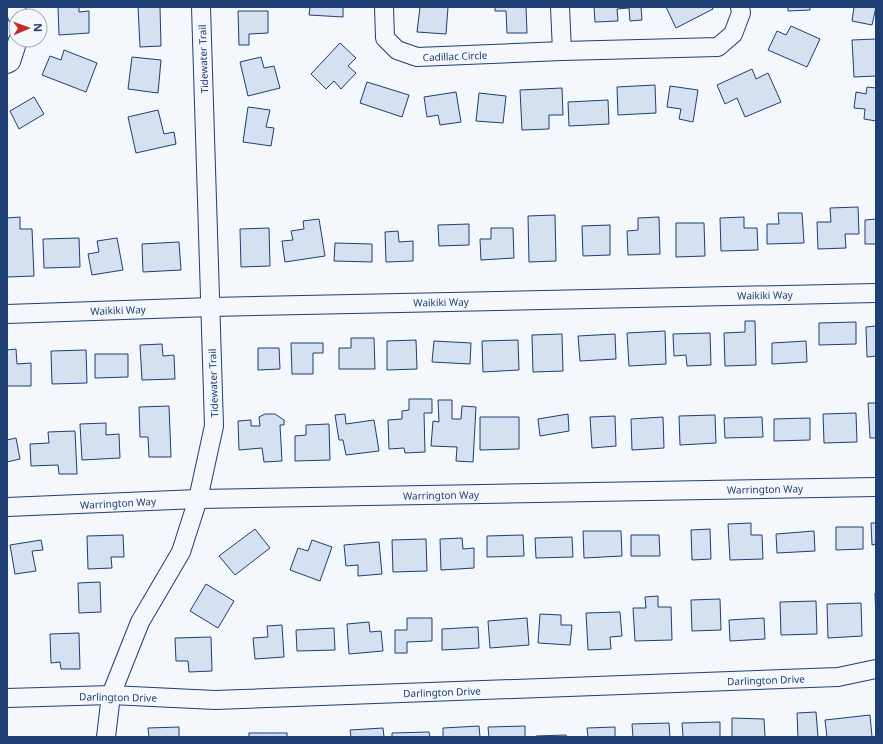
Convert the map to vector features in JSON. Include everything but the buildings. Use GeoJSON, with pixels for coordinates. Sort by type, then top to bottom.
{"type":"FeatureCollection","features":[{"type":"Feature","properties":{"kind":"street","name":"Tidewater Trail"},"geometry":{"type":"LineString","coordinates":[[106,737],[111,695],[140,622],[181,552],[198,499],[214,426],[201,7]]}},
{"type":"Feature","properties":{"kind":"street","name":"Cadillac Circle"},"geometry":{"type":"LineString","coordinates":[[384,7],[385,38],[397,50],[417,57],[718,47],[733,34],[741,13],[740,7]]}},
{"type":"Feature","properties":{"kind":"street"},"geometry":{"type":"LineString","coordinates":[[560,7],[562,51]]}},
{"type":"Feature","properties":{"kind":"street"},"geometry":{"type":"LineString","coordinates":[[7,64],[12,62],[16,48]]}},
{"type":"Feature","properties":{"kind":"street","name":"Waikiki Way"},"geometry":{"type":"LineString","coordinates":[[7,314],[211,307],[876,293]]}},
{"type":"Feature","properties":{"kind":"street","name":"Warrington Way"},"geometry":{"type":"LineString","coordinates":[[7,508],[198,499],[876,487]]}},
{"type":"Feature","properties":{"kind":"street","name":"Darlington Drive"},"geometry":{"type":"LineString","coordinates":[[7,698],[111,695],[215,700],[838,677],[876,669]]}}]}
